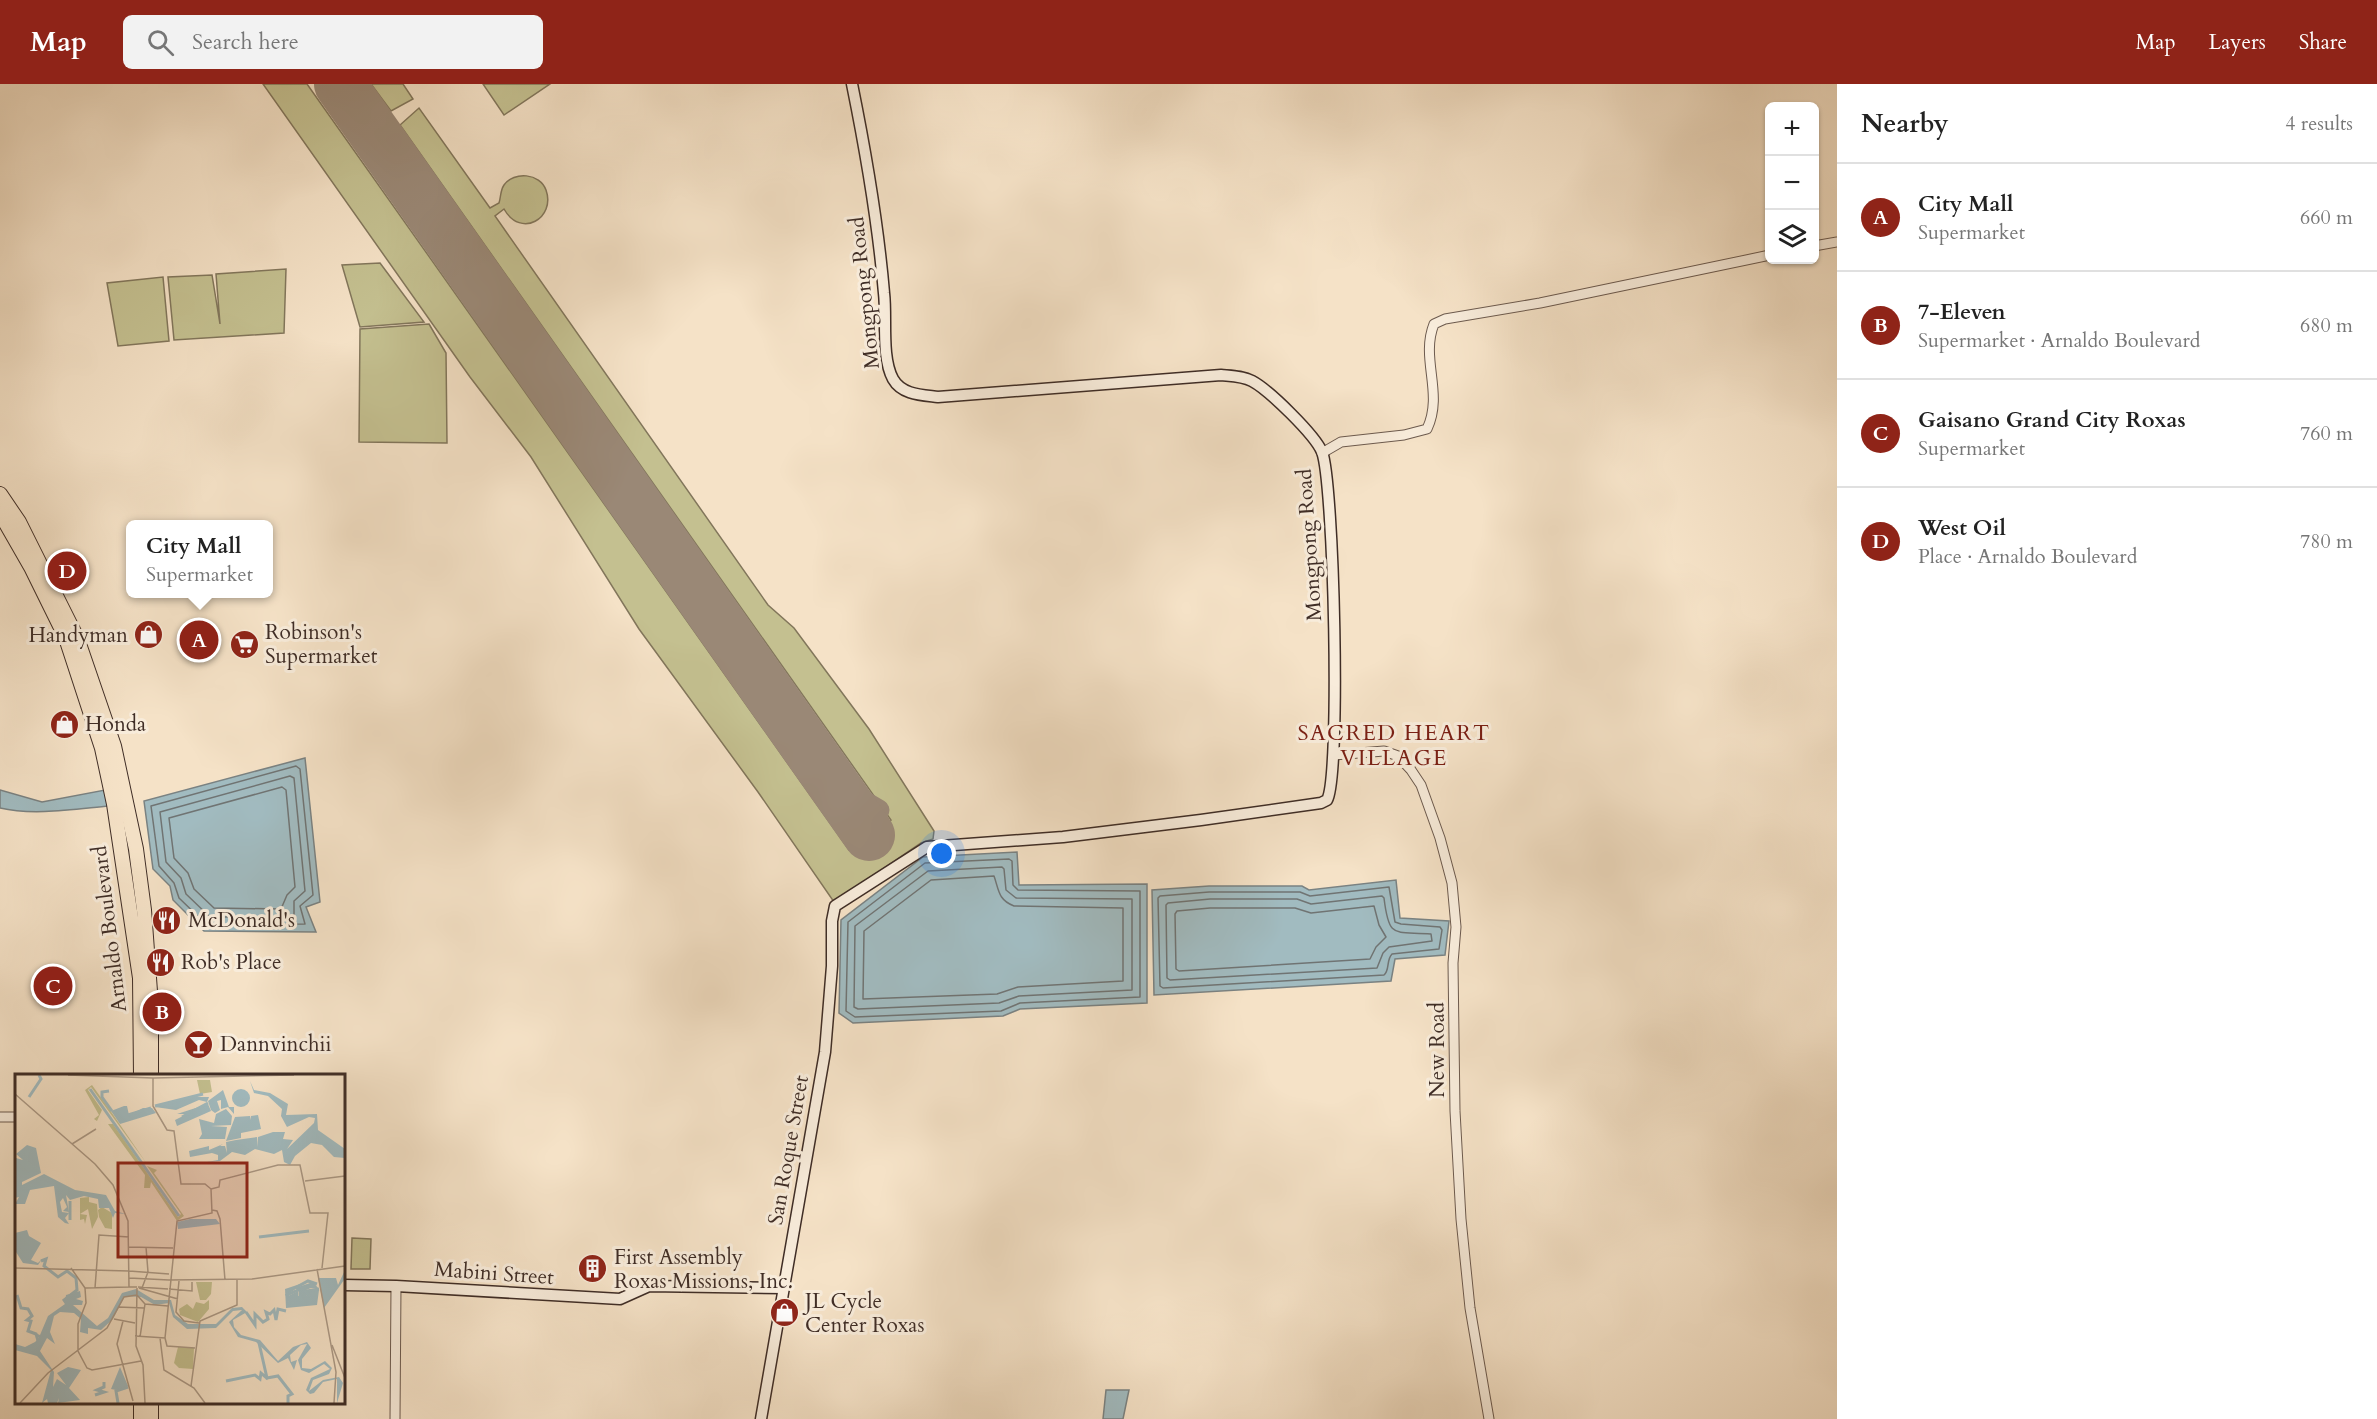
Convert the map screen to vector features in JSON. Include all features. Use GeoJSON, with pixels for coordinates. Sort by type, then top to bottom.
{"type":"FeatureCollection","features":[{"type":"Feature","properties":{"kind":"highway","name":"Arnaldo Boulevard"},"geometry":{"type":"LineString","coordinates":[[0,494],[19,522],[77,638],[114,746],[136,849],[144,910],[151,1005],[152,1074]]}},
{"type":"Feature","properties":{"kind":"highway","name":"Arnaldo Boulevard"},"geometry":{"type":"LineString","coordinates":[[0,513],[31,567],[66,638],[102,748],[120,840],[140,978],[141,1074]]}},
{"type":"Feature","properties":{"kind":"main road","name":"Mongpong Road"},"geometry":{"type":"LineString","coordinates":[[832,921],[835,906],[842,900],[927,847],[1063,837],[1321,803],[1327,800],[1331,790],[1334,755],[1335,679],[1330,516],[1322,453],[1313,438],[1265,390],[1251,380],[1239,376],[1221,375],[938,397],[913,394],[900,388],[892,378],[888,361],[885,295],[876,218],[852,84]]}},
{"type":"Feature","properties":{"kind":"main road","name":"San Roque Street"},"geometry":{"type":"LineString","coordinates":[[761,1419],[825,1052],[832,966],[832,921]]}},
{"type":"Feature","properties":{"kind":"main road","name":"Mabini Street"},"geometry":{"type":"LineString","coordinates":[[345,1285],[620,1299],[649,1286],[784,1288]]}},
{"type":"Feature","properties":{"kind":"street"},"geometry":{"type":"LineString","coordinates":[[1819,245],[1837,242]]}},
{"type":"Feature","properties":{"kind":"street"},"geometry":{"type":"LineString","coordinates":[[1322,453],[1341,442],[1404,435],[1427,429],[1433,415],[1430,333],[1434,324],[1444,319],[1540,303],[1765,256]]}},
{"type":"Feature","properties":{"kind":"street","name":"New Road"},"geometry":{"type":"LineString","coordinates":[[1334,755],[1384,752],[1398,756],[1411,770],[1425,796],[1452,883],[1456,927],[1453,963],[1454,1042],[1461,1219],[1470,1308],[1489,1419]]}},
{"type":"Feature","properties":{"kind":"street"},"geometry":{"type":"LineString","coordinates":[[395,1419],[396,1286]]}},
{"type":"Feature","properties":{"kind":"shaded area"},"geometry":{"type":"Polygon","coordinates":[[[263,84],[307,84],[849,850],[891,820],[400,125],[419,108],[490,208],[499,203],[504,185],[514,177],[533,177],[543,184],[548,200],[542,216],[535,221],[527,224],[519,223],[511,218],[504,209],[495,216],[768,605],[794,628],[869,729],[934,831],[933,839],[921,843],[834,902],[758,792],[639,629],[531,457],[470,377],[263,84]]]}},
{"type":"Feature","properties":{"kind":"shaded area"},"geometry":{"type":"Polygon","coordinates":[[[371,84],[403,84],[413,99],[391,111],[371,84]]]}},
{"type":"Feature","properties":{"kind":"shaded area"},"geometry":{"type":"Polygon","coordinates":[[[483,84],[550,84],[504,115],[483,84]]]}},
{"type":"Feature","properties":{"kind":"shaded area"},"geometry":{"type":"Polygon","coordinates":[[[380,263],[424,322],[360,327],[342,265],[380,263]]]}},
{"type":"Feature","properties":{"kind":"shaded area"},"geometry":{"type":"Polygon","coordinates":[[[286,269],[284,333],[174,340],[168,277],[212,275],[220,324],[216,274],[286,269]]]}},
{"type":"Feature","properties":{"kind":"shaded area"},"geometry":{"type":"Polygon","coordinates":[[[163,277],[169,341],[118,346],[107,283],[163,277]]]}},
{"type":"Feature","properties":{"kind":"shaded area"},"geometry":{"type":"Polygon","coordinates":[[[429,324],[446,353],[447,443],[359,442],[360,329],[429,324]]]}},
{"type":"Feature","properties":{"kind":"shaded area"},"geometry":{"type":"Polygon","coordinates":[[[352,1238],[371,1239],[370,1269],[351,1269],[352,1238]]]}},
{"type":"Feature","properties":{"kind":"water"},"geometry":{"type":"Polygon","coordinates":[[[305,758],[320,902],[306,907],[316,932],[204,931],[173,900],[170,886],[153,869],[144,801],[305,758]]]}},
{"type":"Feature","properties":{"kind":"water"},"geometry":{"type":"Polygon","coordinates":[[[0,790],[42,802],[105,790],[109,806],[54,811],[13,810],[0,808],[0,790]]]}},
{"type":"Feature","properties":{"kind":"water"},"geometry":{"type":"Polygon","coordinates":[[[1017,852],[1019,885],[1147,884],[1147,1003],[1020,1009],[1003,1016],[853,1023],[839,1013],[841,920],[923,857],[1017,852]]]}},
{"type":"Feature","properties":{"kind":"water"},"geometry":{"type":"Polygon","coordinates":[[[1396,880],[1400,918],[1449,921],[1445,955],[1395,959],[1391,981],[1154,995],[1152,890],[1209,886],[1302,886],[1309,890],[1396,880]]]}},
{"type":"Feature","properties":{"kind":"water"},"geometry":{"type":"Polygon","coordinates":[[[1106,1390],[1129,1390],[1123,1419],[1103,1419],[1106,1390]]]}},
{"type":"Feature","properties":{"kind":"taxiway"},"geometry":{"type":"LineString","coordinates":[[833,783],[879,810],[873,820],[863,824],[852,823],[842,817]]}},
{"type":"Feature","properties":{"kind":"runway"},"geometry":{"type":"LineString","coordinates":[[340,84],[869,835]]}},
{"type":"Feature","properties":{"kind":"place","name":"West Oil"},"geometry":{"type":"Point","coordinates":[67,571]}},
{"type":"Feature","properties":{"kind":"place","name":"Handyman"},"geometry":{"type":"Point","coordinates":[149,635]}},
{"type":"Feature","properties":{"kind":"place","name":"City Mall"},"geometry":{"type":"Point","coordinates":[199,640]}},
{"type":"Feature","properties":{"kind":"place","name":"Robinson's Supermarket"},"geometry":{"type":"Point","coordinates":[244,644]}},
{"type":"Feature","properties":{"kind":"place","name":"Honda"},"geometry":{"type":"Point","coordinates":[64,724]}},
{"type":"Feature","properties":{"kind":"place","name":"McDonald's"},"geometry":{"type":"Point","coordinates":[167,920]}},
{"type":"Feature","properties":{"kind":"place","name":"Rob's Place"},"geometry":{"type":"Point","coordinates":[160,962]}},
{"type":"Feature","properties":{"kind":"place","name":"Gaisano Grand City Roxas"},"geometry":{"type":"Point","coordinates":[53,986]}},
{"type":"Feature","properties":{"kind":"place","name":"7-Eleven"},"geometry":{"type":"Point","coordinates":[162,1012]}},
{"type":"Feature","properties":{"kind":"place","name":"Dannvinchii"},"geometry":{"type":"Point","coordinates":[199,1044]}},
{"type":"Feature","properties":{"kind":"place","name":"First Assembly Roxas Missions, Inc."},"geometry":{"type":"Point","coordinates":[593,1269]}},
{"type":"Feature","properties":{"kind":"place","name":"JL Cycle Center Roxas"},"geometry":{"type":"Point","coordinates":[784,1313]}},
{"type":"Feature","properties":{"kind":"district","name":"SACRED HEART VILLAGE"},"geometry":{"type":"Point","coordinates":[1394,744]}}]}
